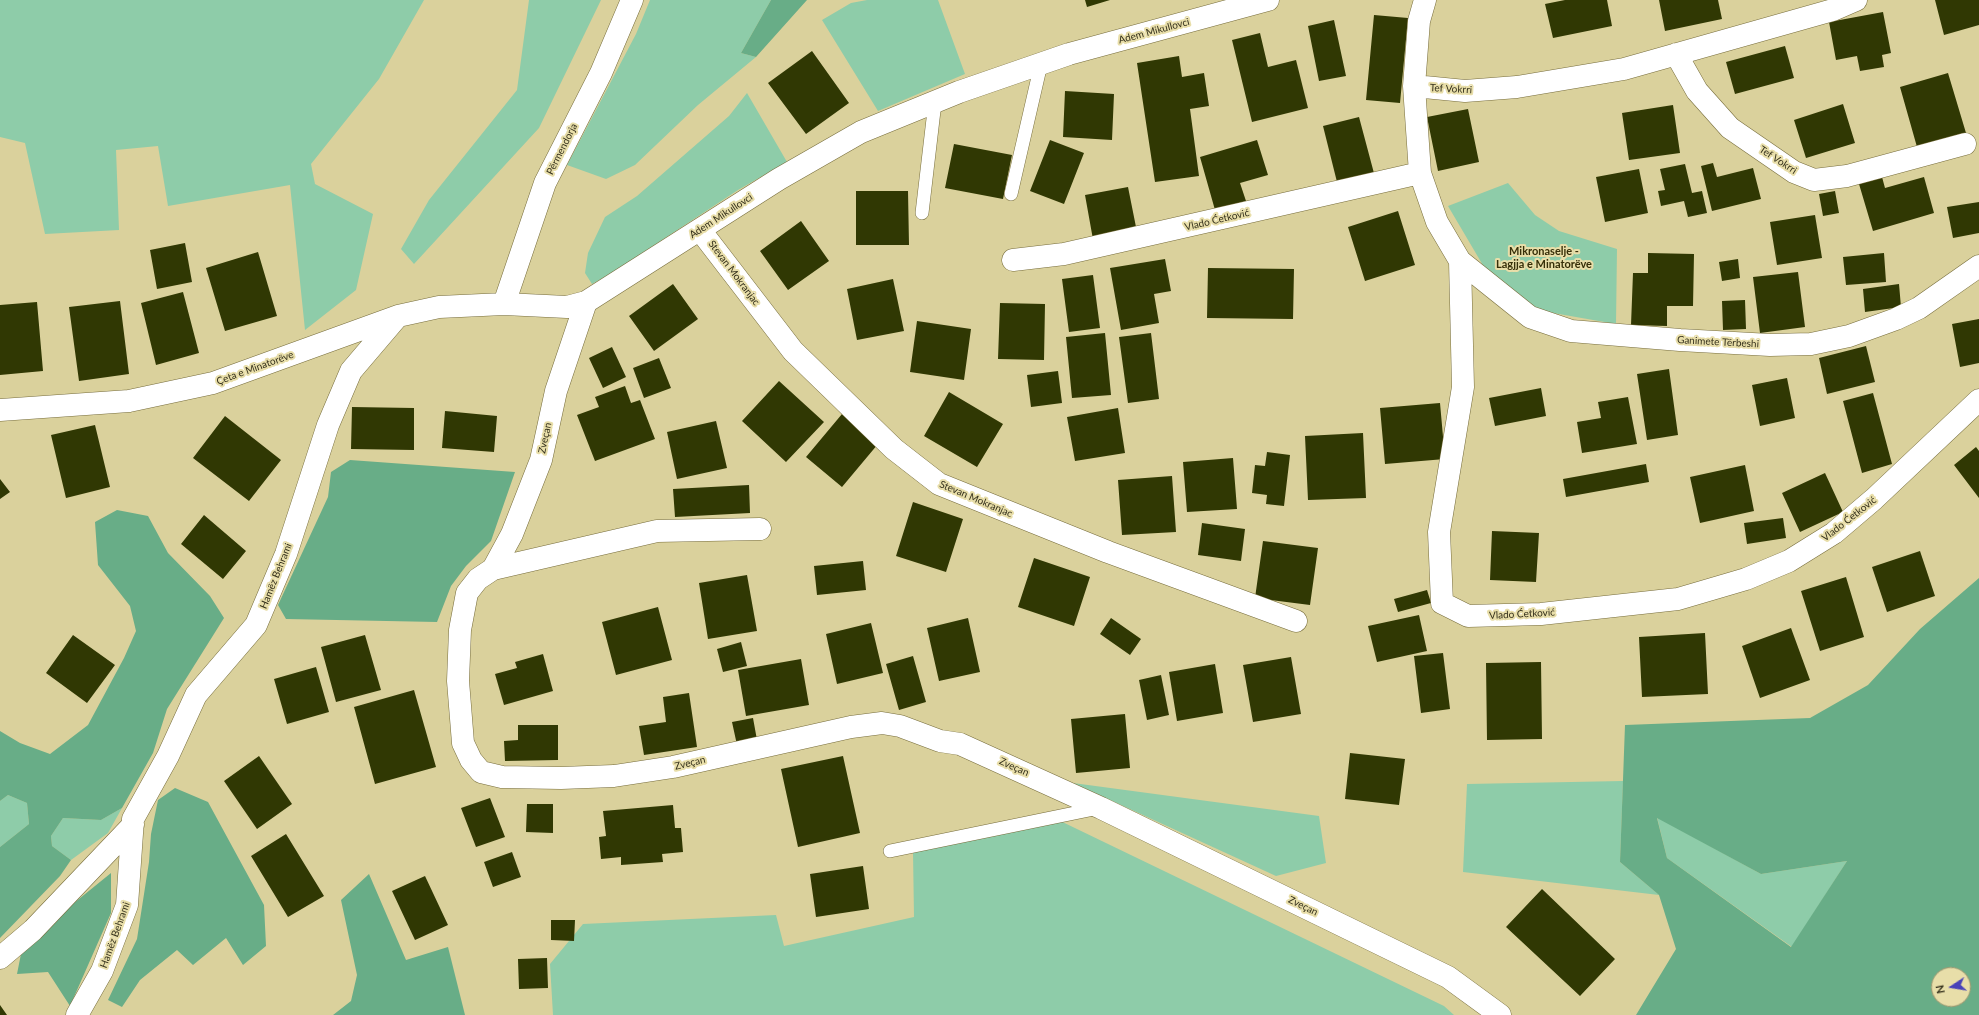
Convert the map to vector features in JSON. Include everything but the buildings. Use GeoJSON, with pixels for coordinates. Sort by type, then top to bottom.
{"type":"FeatureCollection","features":[{"type":"Feature","properties":{"kind":"street","name":"Përmendorja"},"geometry":{"type":"LineString","coordinates":[[504,304],[548,178],[601,73],[632,0]]}},
{"type":"Feature","properties":{"kind":"street","name":"Adem Mikullovci"},"geometry":{"type":"LineString","coordinates":[[504,304],[567,307],[586,302],[779,179],[861,132],[935,102],[1069,54],[1268,0]]}},
{"type":"Feature","properties":{"kind":"street","name":"Vlado Ćetković"},"geometry":{"type":"LineString","coordinates":[[1425,0],[1419,21],[1414,86],[1420,173],[1437,222],[1460,261],[1463,387],[1439,532],[1442,603],[1468,616],[1541,614],[1678,599],[1746,579],[1789,561],[1834,533],[1874,499],[1979,400]]}},
{"type":"Feature","properties":{"kind":"street","name":"Tef Vokrri"},"geometry":{"type":"LineString","coordinates":[[1414,86],[1465,91],[1517,87],[1624,69],[1833,10],[1856,0]]}},
{"type":"Feature","properties":{"kind":"street","name":"Tef Vokrri"},"geometry":{"type":"LineString","coordinates":[[1676,54],[1697,91],[1730,128],[1794,172],[1814,180],[1847,176],[1965,144]]}},
{"type":"Feature","properties":{"kind":"street","name":"Vlado Ćetković"},"geometry":{"type":"LineString","coordinates":[[1014,260],[1064,254],[1420,173]]}},
{"type":"Feature","properties":{"kind":"street","name":"Stevan Mokranjac"},"geometry":{"type":"LineString","coordinates":[[700,230],[793,351],[894,448],[939,484],[1108,552],[1296,621]]}},
{"type":"Feature","properties":{"kind":"street","name":"Ganimete Tërbeshi"},"geometry":{"type":"LineString","coordinates":[[1460,261],[1530,317],[1571,331],[1680,340],[1770,345],[1811,344],[1849,336],[1896,319],[1919,308],[1979,266]]}},
{"type":"Feature","properties":{"kind":"street","name":"Zveçan"},"geometry":{"type":"LineString","coordinates":[[493,569],[512,534],[541,460],[556,391],[586,302]]}},
{"type":"Feature","properties":{"kind":"street","name":"Çeta e Minatorëve"},"geometry":{"type":"LineString","coordinates":[[0,410],[129,401],[213,383],[398,316],[439,307],[504,304]]}},
{"type":"Feature","properties":{"kind":"street","name":"Hamëz Behrami"},"geometry":{"type":"LineString","coordinates":[[77,1015],[102,971],[127,904],[133,820],[168,756],[196,695],[256,625],[286,554],[328,424],[351,371],[398,316]]}},
{"type":"Feature","properties":{"kind":"street","name":"Zveçan"},"geometry":{"type":"LineString","coordinates":[[760,529],[657,531],[493,569],[478,579],[467,594],[460,630],[458,681],[463,743],[471,760],[481,772],[502,777],[560,778],[614,776],[673,767],[851,726],[882,723],[900,726],[940,741],[960,744],[1101,808],[1448,977],[1500,1015]]}},
{"type":"Feature","properties":{"kind":"street","name":"Hamëz Behrami"},"geometry":{"type":"LineString","coordinates":[[0,958],[33,930],[133,825]]}},
{"type":"Feature","properties":{"kind":"lane"},"geometry":{"type":"LineString","coordinates":[[1011,194],[1041,64]]}},
{"type":"Feature","properties":{"kind":"lane"},"geometry":{"type":"LineString","coordinates":[[922,213],[935,102]]}},
{"type":"Feature","properties":{"kind":"lane"},"geometry":{"type":"LineString","coordinates":[[890,851],[1101,808]]}},
{"type":"Feature","properties":{"kind":"green space"},"geometry":{"type":"Polygon","coordinates":[[[0,0],[424,0],[379,79],[311,164],[315,184],[373,214],[356,290],[305,330],[290,185],[168,206],[158,146],[116,150],[119,230],[45,234],[25,143],[0,137],[0,0]]]}},
{"type":"Feature","properties":{"kind":"green space"},"geometry":{"type":"Polygon","coordinates":[[[529,0],[601,0],[539,128],[414,264],[401,249],[429,200],[517,90],[529,0]]]}},
{"type":"Feature","properties":{"kind":"green space"},"geometry":{"type":"Polygon","coordinates":[[[650,0],[771,0],[741,53],[756,57],[698,105],[635,165],[606,179],[567,165],[636,34],[650,0]]]}},
{"type":"Feature","properties":{"kind":"green space"},"geometry":{"type":"Polygon","coordinates":[[[771,0],[807,0],[756,57],[741,53],[771,0]]]}},
{"type":"Feature","properties":{"kind":"green space"},"geometry":{"type":"Polygon","coordinates":[[[867,0],[938,0],[965,74],[878,111],[822,20],[851,3],[867,0]]]}},
{"type":"Feature","properties":{"kind":"green space"},"geometry":{"type":"Polygon","coordinates":[[[747,93],[787,162],[738,190],[612,273],[592,284],[585,273],[588,253],[605,217],[637,196],[729,116],[747,93]]]}},
{"type":"Feature","properties":{"kind":"green space"},"geometry":{"type":"Polygon","coordinates":[[[1508,183],[1535,215],[1559,231],[1617,249],[1616,324],[1536,310],[1494,284],[1448,206],[1508,183]]]}},
{"type":"Feature","properties":{"kind":"green space"},"geometry":{"type":"Polygon","coordinates":[[[350,460],[515,472],[491,541],[466,566],[451,586],[437,622],[286,619],[278,605],[328,497],[331,472],[350,460]]]}},
{"type":"Feature","properties":{"kind":"green space"},"geometry":{"type":"Polygon","coordinates":[[[117,510],[148,516],[168,553],[210,596],[224,618],[167,709],[153,753],[122,808],[101,820],[63,818],[51,836],[52,846],[71,860],[60,876],[0,938],[0,847],[29,824],[27,803],[8,795],[0,801],[0,731],[20,743],[50,754],[88,725],[124,658],[136,631],[130,606],[98,565],[95,522],[117,510]]]}},
{"type":"Feature","properties":{"kind":"green space"},"geometry":{"type":"Polygon","coordinates":[[[1979,578],[1979,1015],[1636,1015],[1676,949],[1659,895],[1620,862],[1625,725],[1810,718],[1868,685],[1920,629],[1979,578]],[[1657,818],[1667,858],[1791,947],[1847,861],[1761,874],[1657,818]]]}},
{"type":"Feature","properties":{"kind":"green space"},"geometry":{"type":"Polygon","coordinates":[[[1623,781],[1620,862],[1659,895],[1463,872],[1467,784],[1623,781]]]}},
{"type":"Feature","properties":{"kind":"green space"},"geometry":{"type":"Polygon","coordinates":[[[1073,783],[1319,816],[1326,863],[1276,876],[1073,783]]]}},
{"type":"Feature","properties":{"kind":"green space"},"geometry":{"type":"Polygon","coordinates":[[[175,788],[208,802],[264,905],[266,946],[243,965],[226,938],[193,965],[177,950],[140,980],[122,1007],[108,1000],[137,939],[149,862],[151,834],[158,800],[175,788]]]}},
{"type":"Feature","properties":{"kind":"green space"},"geometry":{"type":"Polygon","coordinates":[[[8,795],[27,803],[29,824],[0,847],[0,801],[8,795]]]}},
{"type":"Feature","properties":{"kind":"green space"},"geometry":{"type":"Polygon","coordinates":[[[122,808],[108,833],[71,860],[52,846],[51,836],[63,818],[101,820],[122,808]]]}},
{"type":"Feature","properties":{"kind":"green space"},"geometry":{"type":"Polygon","coordinates":[[[1050,816],[1444,1006],[1454,1015],[553,1015],[550,964],[583,924],[776,915],[784,946],[914,917],[913,852],[1050,816]]]}},
{"type":"Feature","properties":{"kind":"green space"},"geometry":{"type":"Polygon","coordinates":[[[1657,817],[1761,874],[1847,861],[1792,947],[1667,858],[1657,817]]]}},
{"type":"Feature","properties":{"kind":"green space"},"geometry":{"type":"Polygon","coordinates":[[[111,873],[111,913],[70,1006],[48,972],[17,974],[21,954],[74,903],[111,873]]]}},
{"type":"Feature","properties":{"kind":"green space"},"geometry":{"type":"Polygon","coordinates":[[[369,874],[406,960],[448,947],[465,1015],[333,1015],[351,1001],[357,975],[341,900],[369,874]]]}},
{"type":"Feature","properties":{"kind":"district","name":"Mikronaselje - Lagjja e Minatorëve"},"geometry":{"type":"Point","coordinates":[1544,257]}}]}
